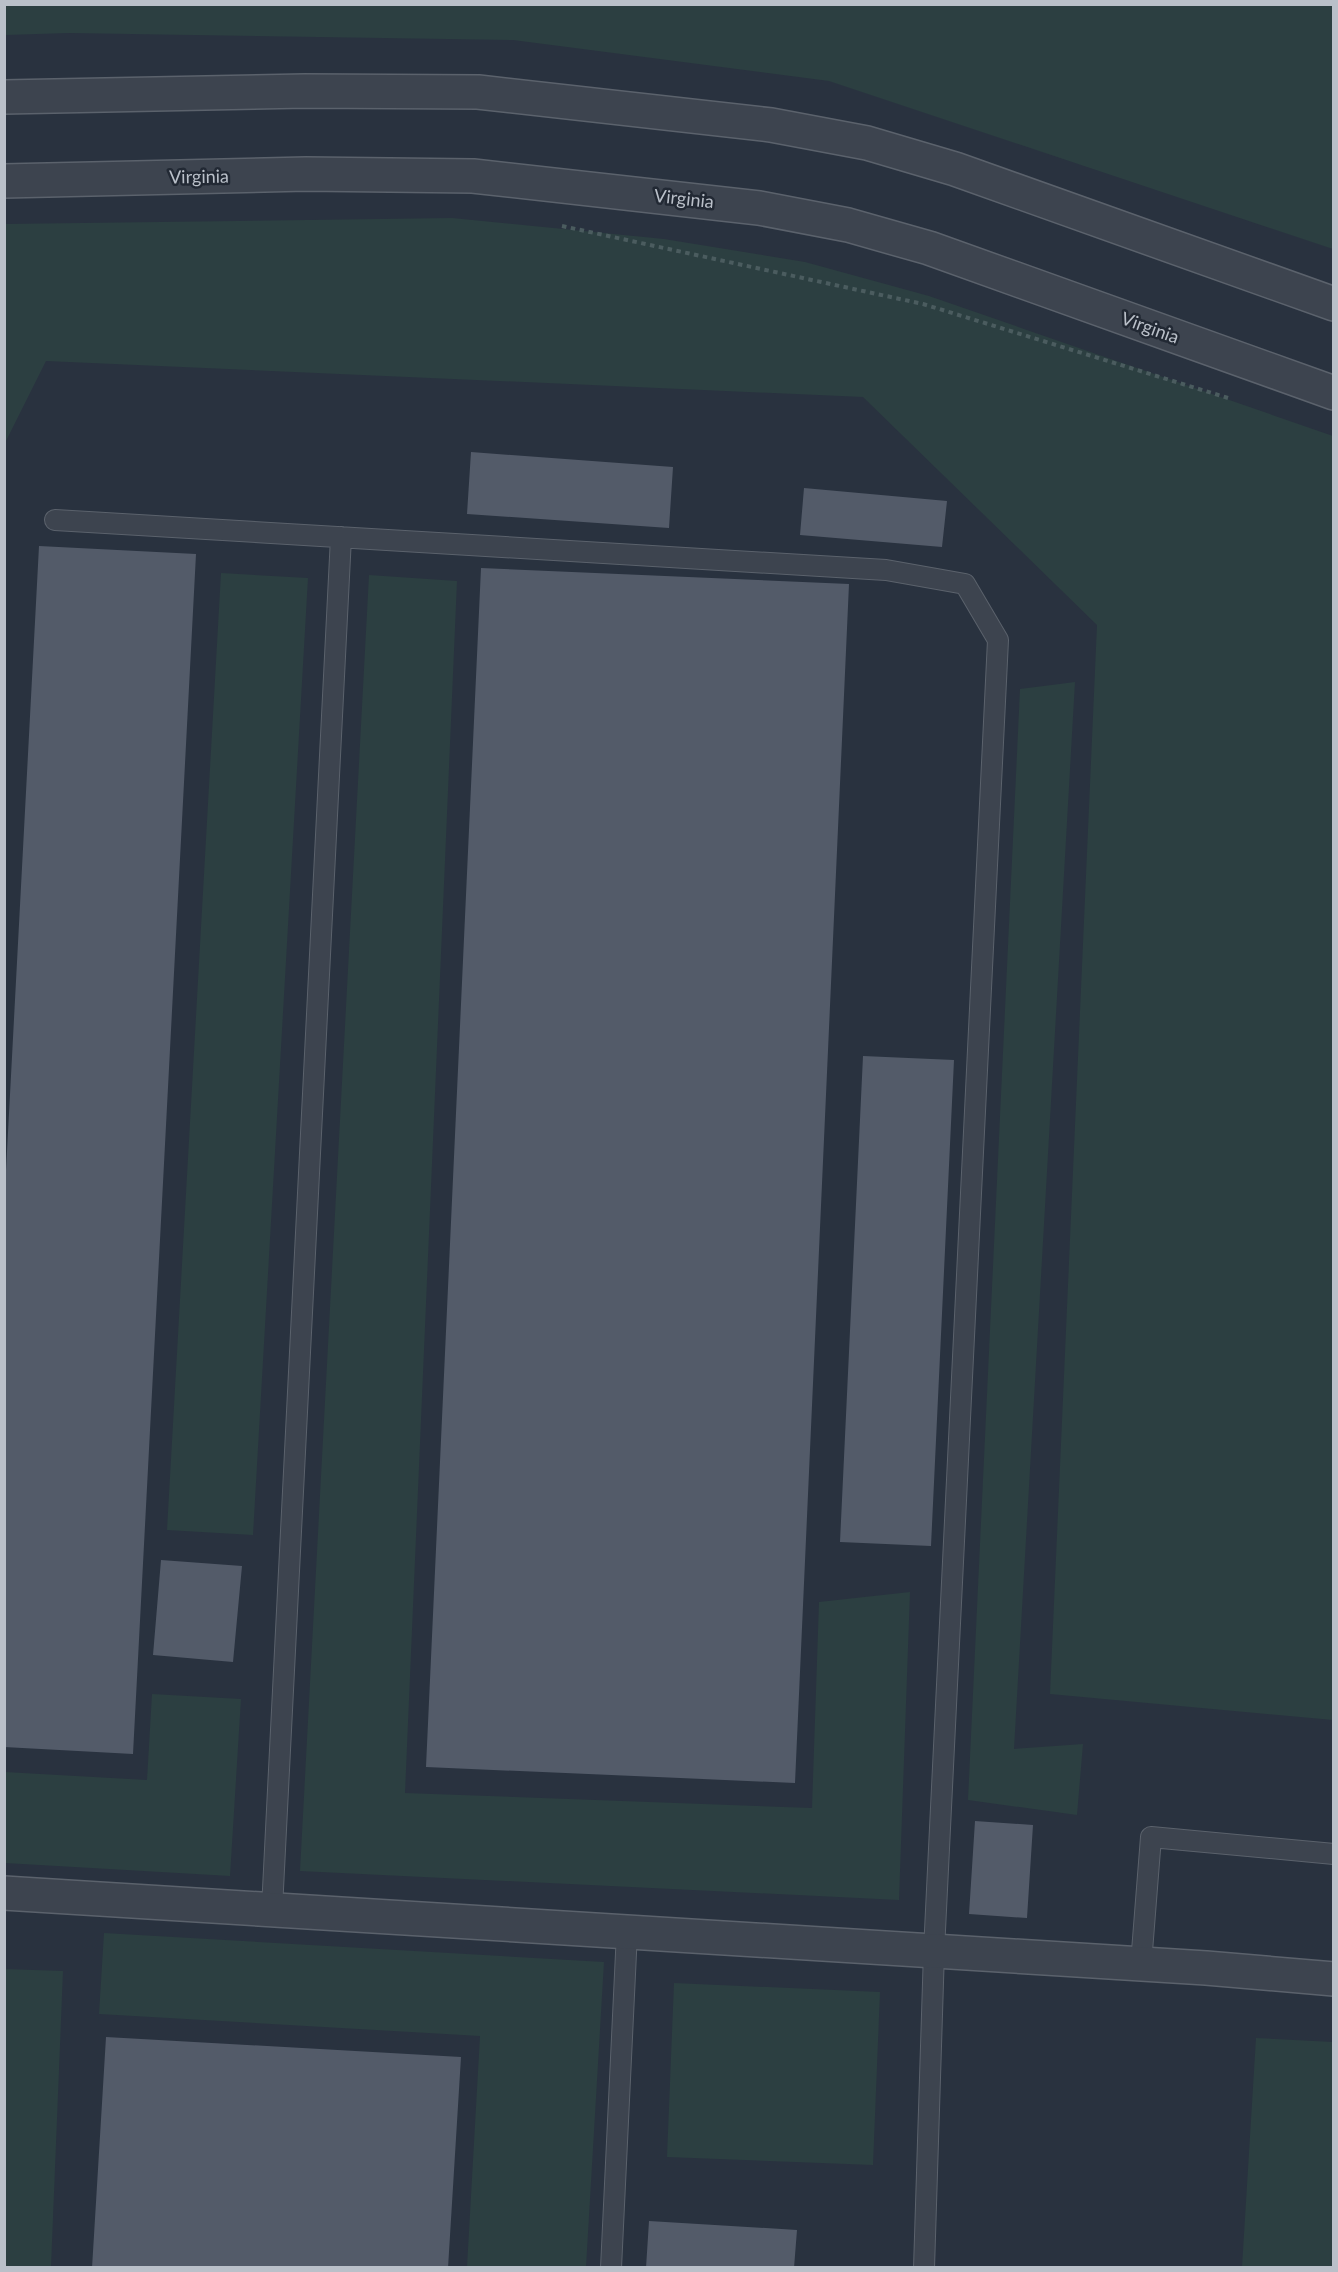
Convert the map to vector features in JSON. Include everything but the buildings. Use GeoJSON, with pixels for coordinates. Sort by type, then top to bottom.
{"type":"FeatureCollection","features":[{"type":"Feature","properties":{"kind":"street"},"geometry":{"type":"LineString","coordinates":[[4,97],[305,91],[478,92],[771,125],[867,143],[955,169],[1334,304]]}},
{"type":"Feature","properties":{"kind":"street","name":"Virginia"},"geometry":{"type":"LineString","coordinates":[[4,181],[306,174],[473,176],[759,208],[848,225],[929,248],[1334,393]]}},
{"type":"Feature","properties":{"kind":"street"},"geometry":{"type":"LineString","coordinates":[[4,1893],[1141,1964],[1334,1979]]}},
{"type":"Feature","properties":{"kind":"lane"},"geometry":{"type":"LineString","coordinates":[[55,520],[886,570],[965,584],[998,640],[934,1951],[924,2268]]}},
{"type":"Feature","properties":{"kind":"lane"},"geometry":{"type":"LineString","coordinates":[[272,1909],[341,537]]}},
{"type":"Feature","properties":{"kind":"lane"},"geometry":{"type":"LineString","coordinates":[[1141,1964],[1151,1837],[1334,1854]]}},
{"type":"Feature","properties":{"kind":"lane"},"geometry":{"type":"LineString","coordinates":[[611,2268],[627,1932]]}},
{"type":"Feature","properties":{"kind":"path"},"geometry":{"type":"LineString","coordinates":[[562,226],[923,304],[1231,399]]}},
{"type":"Feature","properties":{"kind":"shaded area"},"geometry":{"type":"Polygon","coordinates":[[[4,5],[1333,5],[1333,249],[829,81],[513,40],[68,33],[5,35],[4,5]]]}},
{"type":"Feature","properties":{"kind":"shaded area"},"geometry":{"type":"Polygon","coordinates":[[[452,218],[664,239],[805,262],[929,296],[1333,436],[1333,1720],[1050,1694],[1097,625],[863,397],[46,361],[5,443],[5,224],[452,218]]]}},
{"type":"Feature","properties":{"kind":"shaded area"},"geometry":{"type":"Polygon","coordinates":[[[221,573],[308,578],[253,1535],[167,1530],[221,573]]]}},
{"type":"Feature","properties":{"kind":"shaded area"},"geometry":{"type":"Polygon","coordinates":[[[369,575],[457,581],[405,1793],[812,1808],[819,1602],[910,1592],[899,1900],[300,1871],[369,575]]]}},
{"type":"Feature","properties":{"kind":"shaded area"},"geometry":{"type":"Polygon","coordinates":[[[1075,682],[1014,1749],[1083,1744],[1077,1815],[968,1800],[1020,689],[1075,682]]]}},
{"type":"Feature","properties":{"kind":"shaded area"},"geometry":{"type":"Polygon","coordinates":[[[152,1694],[241,1699],[230,1876],[5,1863],[5,1772],[147,1780],[152,1694]]]}},
{"type":"Feature","properties":{"kind":"shaded area"},"geometry":{"type":"Polygon","coordinates":[[[104,1933],[604,1962],[586,2267],[467,2267],[480,2036],[99,2014],[104,1933]]]}},
{"type":"Feature","properties":{"kind":"shaded area"},"geometry":{"type":"Polygon","coordinates":[[[5,1969],[63,1971],[51,2267],[5,2267],[5,1969]]]}},
{"type":"Feature","properties":{"kind":"shaded area"},"geometry":{"type":"Polygon","coordinates":[[[674,1983],[880,1992],[873,2165],[667,2157],[674,1983]]]}},
{"type":"Feature","properties":{"kind":"shaded area"},"geometry":{"type":"Polygon","coordinates":[[[1256,2038],[1333,2042],[1333,2267],[1242,2267],[1256,2038]]]}}]}
